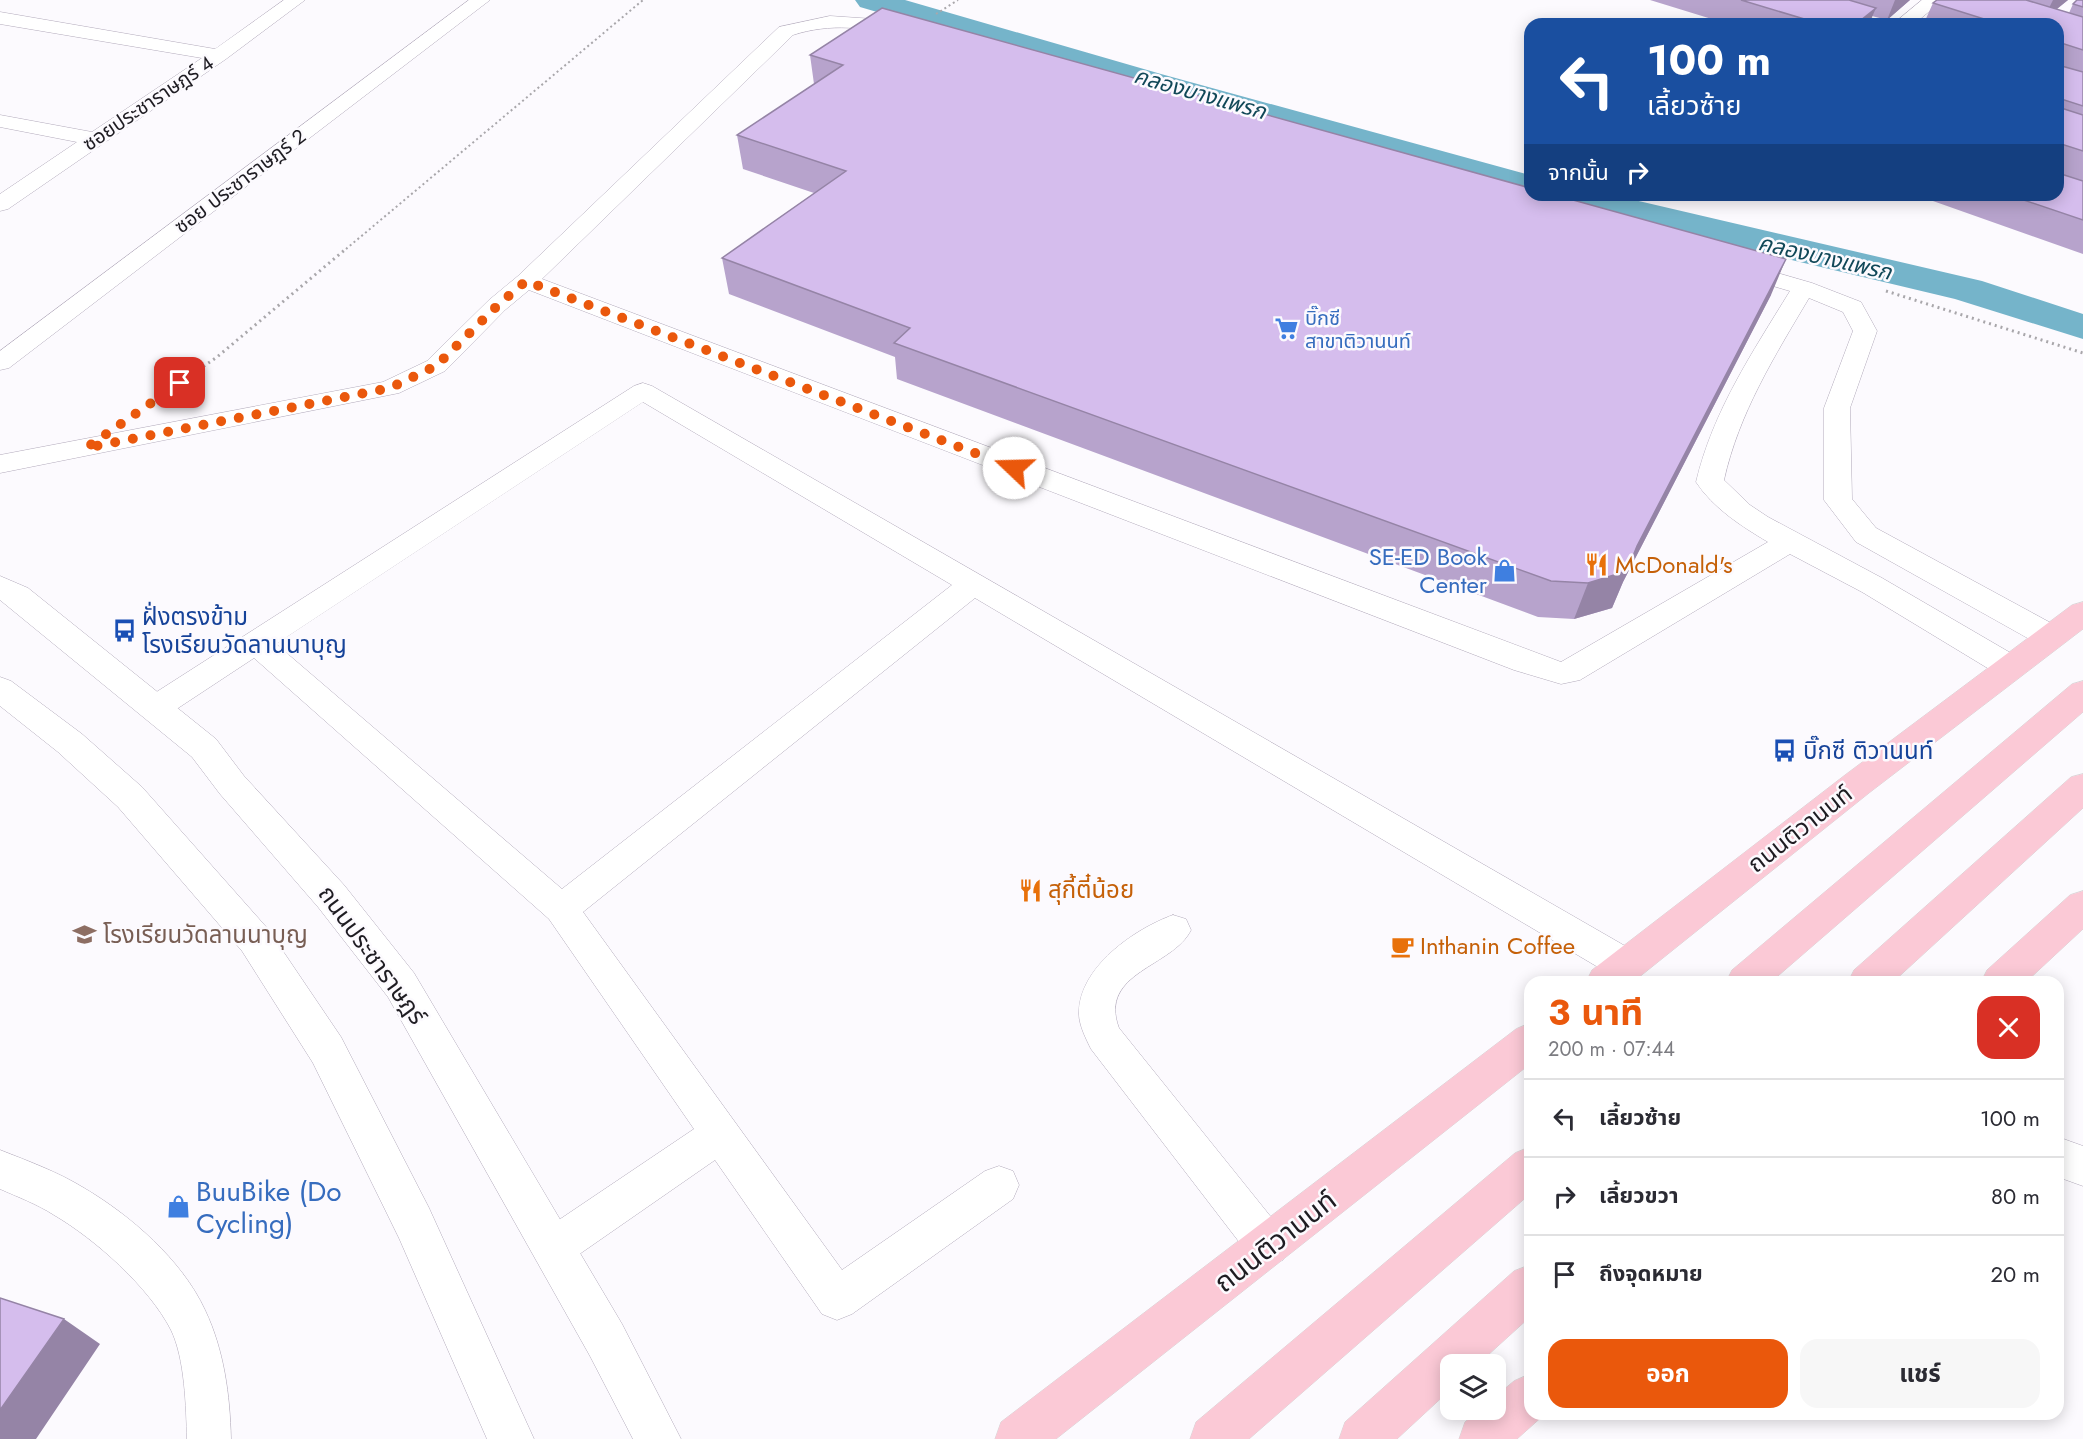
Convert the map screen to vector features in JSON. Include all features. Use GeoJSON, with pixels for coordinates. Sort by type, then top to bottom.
{"type":"FeatureCollection","features":[{"type":"Feature","properties":{"kind":"main road","name":"ถนนประชาราษฎร์"},"geometry":{"type":"LineString","coordinates":[[0,587],[17,597],[204,748],[232,785],[331,896],[401,985],[554,1248],[658,1439]]}},
{"type":"Feature","properties":{"kind":"main road","name":"ถนนติวานนท์"},"geometry":{"type":"LineString","coordinates":[[1616,974],[1857,784],[2083,613]]}},
{"type":"Feature","properties":{"kind":"main road"},"geometry":{"type":"LineString","coordinates":[[0,689],[70,743],[130,797],[255,940],[327,1050],[414,1223],[511,1439]]}},
{"type":"Feature","properties":{"kind":"main road"},"geometry":{"type":"LineString","coordinates":[[1752,976],[2083,693]]}},
{"type":"Feature","properties":{"kind":"main road"},"geometry":{"type":"LineString","coordinates":[[1874,976],[2083,787]]}},
{"type":"Feature","properties":{"kind":"main road"},"geometry":{"type":"LineString","coordinates":[[2007,976],[2083,906]]}},
{"type":"Feature","properties":{"kind":"main road","name":"ถนนติวานนท์"},"geometry":{"type":"LineString","coordinates":[[1018,1439],[1049,1424],[1268,1246],[1524,1046]]}},
{"type":"Feature","properties":{"kind":"main road"},"geometry":{"type":"LineString","coordinates":[[2064,1159],[2083,1166]]}},
{"type":"Feature","properties":{"kind":"main road"},"geometry":{"type":"LineString","coordinates":[[1213,1439],[1524,1172]]}},
{"type":"Feature","properties":{"kind":"main road"},"geometry":{"type":"LineString","coordinates":[[1362,1439],[1524,1292]]}},
{"type":"Feature","properties":{"kind":"main road"},"geometry":{"type":"LineString","coordinates":[[1482,1439],[1524,1402]]}},
{"type":"Feature","properties":{"kind":"lane","name":"ซอยประชาราษฎร์ 4"},"geometry":{"type":"LineString","coordinates":[[0,204],[296,0]]}},
{"type":"Feature","properties":{"kind":"lane","name":"ซอย ประชาราษฎร์ 2"},"geometry":{"type":"LineString","coordinates":[[0,363],[481,0]]}},
{"type":"Feature","properties":{"kind":"lane"},"geometry":{"type":"LineString","coordinates":[[1790,0],[1851,18]]}},
{"type":"Feature","properties":{"kind":"lane"},"geometry":{"type":"LineString","coordinates":[[1910,18],[1934,0]]}},
{"type":"Feature","properties":{"kind":"lane"},"geometry":{"type":"LineString","coordinates":[[0,18],[219,55]]}},
{"type":"Feature","properties":{"kind":"lane"},"geometry":{"type":"LineString","coordinates":[[0,465],[390,388],[436,366],[786,31],[804,24],[851,20],[874,23],[925,37]]}},
{"type":"Feature","properties":{"kind":"lane"},"geometry":{"type":"LineString","coordinates":[[0,121],[95,139]]}},
{"type":"Feature","properties":{"kind":"lane"},"geometry":{"type":"LineString","coordinates":[[1713,262],[1804,288],[1853,307],[1865,331],[1837,408],[1838,500],[1866,535],[2051,638]]}},
{"type":"Feature","properties":{"kind":"lane"},"geometry":{"type":"LineString","coordinates":[[526,281],[1502,654],[1561,673],[1569,672],[1754,561],[1790,542]]}},
{"type":"Feature","properties":{"kind":"lane"},"geometry":{"type":"LineString","coordinates":[[1804,288],[1742,393],[1715,456],[1710,482],[1724,499],[1790,542],[1851,573],[2010,667]]}},
{"type":"Feature","properties":{"kind":"lane"},"geometry":{"type":"LineString","coordinates":[[155,708],[643,391],[972,584],[1616,974]]}},
{"type":"Feature","properties":{"kind":"lane"},"geometry":{"type":"LineString","coordinates":[[561,909],[972,584]]}},
{"type":"Feature","properties":{"kind":"lane"},"geometry":{"type":"LineString","coordinates":[[256,643],[561,909],[837,1299],[999,1185]]}},
{"type":"Feature","properties":{"kind":"lane"},"geometry":{"type":"LineString","coordinates":[[1173,930],[1111,973],[1100,992],[1097,1016],[1104,1038],[1268,1246]]}},
{"type":"Feature","properties":{"kind":"lane"},"geometry":{"type":"LineString","coordinates":[[554,1248],[720,1134]]}},
{"type":"Feature","properties":{"kind":"lane"},"geometry":{"type":"LineString","coordinates":[[0,1169],[77,1206],[142,1258],[150,1268],[186,1315],[200,1360],[209,1416],[209,1439]]}},
{"type":"Feature","properties":{"kind":"path"},"geometry":{"type":"LineString","coordinates":[[161,396],[217,357],[643,0]]}},
{"type":"Feature","properties":{"kind":"path"},"geometry":{"type":"LineString","coordinates":[[940,11],[958,0]]}},
{"type":"Feature","properties":{"kind":"building"},"geometry":{"type":"Polygon","coordinates":[[[1741,0],[1849,0],[1876,8],[1864,18],[1801,18],[1741,0]]]}},
{"type":"Feature","properties":{"kind":"building"},"geometry":{"type":"Polygon","coordinates":[[[1937,0],[2026,0],[2083,17],[2083,50],[2064,44],[2064,18],[1981,18],[1933,3],[1937,0]]]}},
{"type":"Feature","properties":{"kind":"building"},"geometry":{"type":"Polygon","coordinates":[[[2077,0],[2083,0],[2083,7],[2073,4],[2077,0]]]}},
{"type":"Feature","properties":{"kind":"building","name":"บิ๊กซี สาขาติวานนท์"},"geometry":{"type":"Polygon","coordinates":[[[882,8],[1524,186],[1524,201],[1577,201],[1786,259],[1637,546],[1627,571],[1588,583],[1551,581],[894,343],[910,328],[722,258],[846,171],[737,135],[843,65],[810,55],[882,8]]]}},
{"type":"Feature","properties":{"kind":"building"},"geometry":{"type":"Polygon","coordinates":[[[2064,67],[2083,72],[2083,106],[2064,100],[2064,67]]]}},
{"type":"Feature","properties":{"kind":"building"},"geometry":{"type":"Polygon","coordinates":[[[2064,109],[2083,115],[2083,151],[2064,145],[2064,109]]]}},
{"type":"Feature","properties":{"kind":"building"},"geometry":{"type":"Polygon","coordinates":[[[2064,175],[2083,181],[2083,220],[2027,201],[2064,201],[2064,175]]]}},
{"type":"Feature","properties":{"kind":"building"},"geometry":{"type":"Polygon","coordinates":[[[0,1298],[64,1319],[0,1410],[0,1298]]]}},
{"type":"Feature","properties":{"kind":"waterway","name":"คลองบางแพรก"},"geometry":{"type":"LineString","coordinates":[[871,0],[1149,81],[1524,184]]}},
{"type":"Feature","properties":{"kind":"waterway","name":"คลองบางแพรก"},"geometry":{"type":"LineString","coordinates":[[1590,201],[1968,290],[2083,327]]}},
{"type":"Feature","properties":{"kind":"place","name":"บิ๊กซี สาขาติวานนท์"},"geometry":{"type":"Point","coordinates":[1287,329]}},
{"type":"Feature","properties":{"kind":"place","name":"McDonald's"},"geometry":{"type":"Point","coordinates":[1597,565]}},
{"type":"Feature","properties":{"kind":"place","name":"SE-ED Book Center"},"geometry":{"type":"Point","coordinates":[1505,571]}},
{"type":"Feature","properties":{"kind":"place","name":"ฝั่งตรงข้าม โรงเรียนวัดลานนาบุญ"},"geometry":{"type":"Point","coordinates":[124,631]}},
{"type":"Feature","properties":{"kind":"place","name":"บิ๊กซี ติวานนท์"},"geometry":{"type":"Point","coordinates":[1785,751]}},
{"type":"Feature","properties":{"kind":"place","name":"สุกี้ตี๋น้อย"},"geometry":{"type":"Point","coordinates":[1030,890]}},
{"type":"Feature","properties":{"kind":"place","name":"โรงเรียนวัดลานนาบุญ"},"geometry":{"type":"Point","coordinates":[85,935]}},
{"type":"Feature","properties":{"kind":"place","name":"Inthanin Coffee"},"geometry":{"type":"Point","coordinates":[1402,946]}},
{"type":"Feature","properties":{"kind":"place","name":"BuuBike (Do Cycling)"},"geometry":{"type":"Point","coordinates":[178,1207]}},
{"type":"Feature","properties":{"kind":"route"},"geometry":{"type":"LineString","coordinates":[[180,383],[86,448],[390,388],[436,366],[526,281],[1014,468]]}}]}
